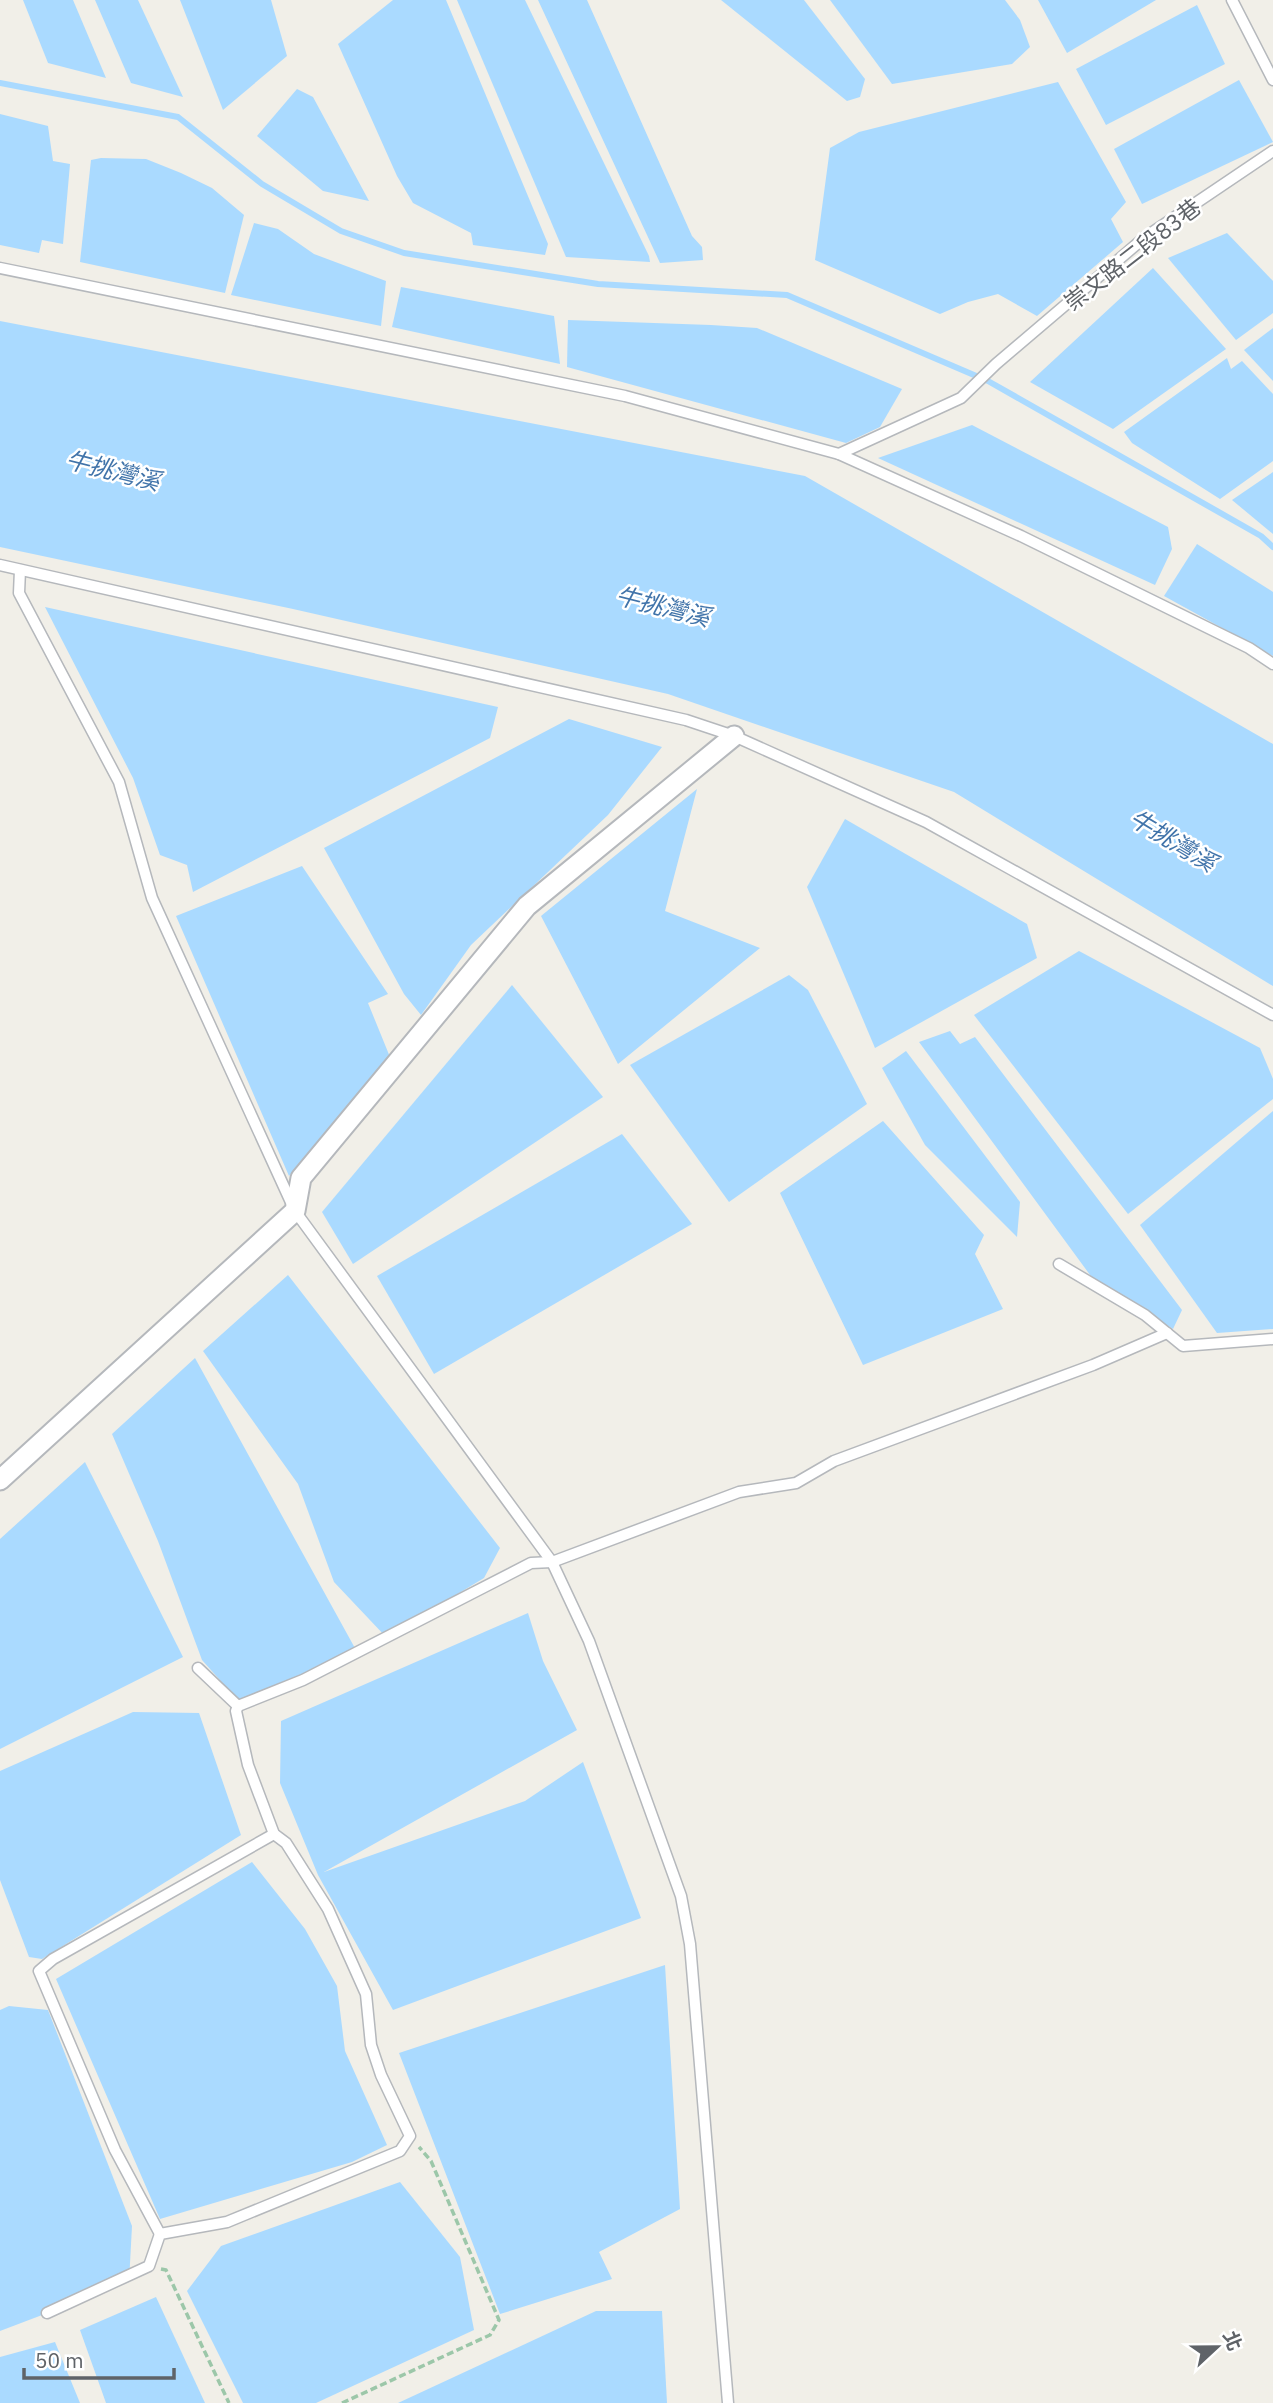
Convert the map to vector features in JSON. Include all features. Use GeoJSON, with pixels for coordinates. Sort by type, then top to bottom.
{"type":"FeatureCollection","features":[{"type":"Feature","properties":{"kind":"street"},"geometry":{"type":"LineString","coordinates":[[0,1480],[295,1211],[301,1178],[527,906],[734,736]]}},
{"type":"Feature","properties":{"kind":"lane"},"geometry":{"type":"LineString","coordinates":[[1232,0],[1273,80]]}},
{"type":"Feature","properties":{"kind":"lane","name":"崇文路二段83巷"},"geometry":{"type":"LineString","coordinates":[[839,454],[961,397],[1144,238],[1273,151]]}},
{"type":"Feature","properties":{"kind":"lane"},"geometry":{"type":"LineString","coordinates":[[0,268],[625,396],[839,454],[1021,536],[1248,648],[1273,664]]}},
{"type":"Feature","properties":{"kind":"lane"},"geometry":{"type":"LineString","coordinates":[[0,565],[686,720],[734,736],[926,822],[1273,1015]]}},
{"type":"Feature","properties":{"kind":"lane"},"geometry":{"type":"LineString","coordinates":[[20,570],[19,593],[120,782],[152,898],[295,1211],[552,1562],[589,1640],[681,1896],[690,1944],[728,2403]]}},
{"type":"Feature","properties":{"kind":"lane"},"geometry":{"type":"LineString","coordinates":[[1059,1264],[1145,1315],[1183,1346],[1273,1339]]}},
{"type":"Feature","properties":{"kind":"lane"},"geometry":{"type":"LineString","coordinates":[[160,2234],[227,2222],[401,2151],[410,2136],[381,2075],[371,2045],[366,1994],[334,1921],[286,1843],[274,1834],[248,1765],[236,1711],[238,1706],[303,1680],[531,1563],[552,1562],[739,1492],[796,1483],[834,1461],[1093,1366],[1167,1333]]}},
{"type":"Feature","properties":{"kind":"lane"},"geometry":{"type":"LineString","coordinates":[[198,1668],[238,1706]]}},
{"type":"Feature","properties":{"kind":"lane"},"geometry":{"type":"LineString","coordinates":[[47,2313],[149,2266],[160,2234],[116,2150],[39,1971],[53,1959],[274,1834]]}},
{"type":"Feature","properties":{"kind":"path"},"geometry":{"type":"LineString","coordinates":[[342,2403],[490,2335],[499,2320],[431,2161],[410,2136]]}},
{"type":"Feature","properties":{"kind":"path"},"geometry":{"type":"LineString","coordinates":[[149,2266],[166,2270],[229,2403]]}},
{"type":"Feature","properties":{"kind":"water"},"geometry":{"type":"Polygon","coordinates":[[[23,0],[73,0],[106,78],[48,63],[23,0]]]}},
{"type":"Feature","properties":{"kind":"water"},"geometry":{"type":"Polygon","coordinates":[[[95,0],[138,0],[183,97],[131,83],[95,0]]]}},
{"type":"Feature","properties":{"kind":"water"},"geometry":{"type":"Polygon","coordinates":[[[180,0],[271,0],[287,56],[223,110],[180,0]]]}},
{"type":"Feature","properties":{"kind":"water"},"geometry":{"type":"Polygon","coordinates":[[[393,0],[446,0],[548,244],[545,255],[473,245],[471,233],[413,203],[397,176],[338,44],[393,0]]]}},
{"type":"Feature","properties":{"kind":"water"},"geometry":{"type":"Polygon","coordinates":[[[457,0],[525,0],[650,262],[566,257],[457,0]]]}},
{"type":"Feature","properties":{"kind":"water"},"geometry":{"type":"Polygon","coordinates":[[[538,0],[587,0],[692,236],[702,247],[703,260],[660,263],[538,0]]]}},
{"type":"Feature","properties":{"kind":"water"},"geometry":{"type":"Polygon","coordinates":[[[721,0],[804,0],[865,79],[860,97],[847,101],[721,0]]]}},
{"type":"Feature","properties":{"kind":"water"},"geometry":{"type":"Polygon","coordinates":[[[830,0],[1005,0],[1020,20],[1030,47],[1012,64],[892,84],[830,0]]]}},
{"type":"Feature","properties":{"kind":"water"},"geometry":{"type":"Polygon","coordinates":[[[1038,0],[1156,0],[1067,53],[1038,0]]]}},
{"type":"Feature","properties":{"kind":"water"},"geometry":{"type":"Polygon","coordinates":[[[1197,5],[1225,64],[1106,125],[1076,69],[1197,5]]]}},
{"type":"Feature","properties":{"kind":"water"},"geometry":{"type":"Polygon","coordinates":[[[1239,80],[1273,142],[1142,204],[1114,149],[1239,80]]]}},
{"type":"Feature","properties":{"kind":"water"},"geometry":{"type":"Polygon","coordinates":[[[1058,82],[1126,202],[1111,219],[1123,242],[1037,316],[998,294],[968,302],[940,314],[815,260],[830,148],[859,132],[1058,82]]]}},
{"type":"Feature","properties":{"kind":"water"},"geometry":{"type":"Polygon","coordinates":[[[297,89],[313,97],[369,201],[323,191],[257,136],[297,89]]]}},
{"type":"Feature","properties":{"kind":"water"},"geometry":{"type":"Polygon","coordinates":[[[0,114],[48,126],[53,161],[70,164],[63,244],[42,240],[39,253],[0,245],[0,114]]]}},
{"type":"Feature","properties":{"kind":"water"},"geometry":{"type":"Polygon","coordinates":[[[146,159],[212,188],[244,215],[225,293],[80,262],[91,160],[146,159]]]}},
{"type":"Feature","properties":{"kind":"water"},"geometry":{"type":"Polygon","coordinates":[[[254,223],[278,229],[314,254],[386,281],[381,326],[231,295],[254,223]]]}},
{"type":"Feature","properties":{"kind":"water"},"geometry":{"type":"Polygon","coordinates":[[[1227,233],[1273,281],[1273,313],[1236,340],[1168,258],[1227,233]]]}},
{"type":"Feature","properties":{"kind":"water"},"geometry":{"type":"Polygon","coordinates":[[[1153,268],[1226,349],[1113,429],[1030,382],[1153,268]]]}},
{"type":"Feature","properties":{"kind":"water"},"geometry":{"type":"Polygon","coordinates":[[[401,287],[554,316],[560,364],[392,327],[401,287]]]}},
{"type":"Feature","properties":{"kind":"water"},"geometry":{"type":"Polygon","coordinates":[[[568,320],[757,328],[902,389],[880,427],[846,443],[567,367],[568,320]]]}},
{"type":"Feature","properties":{"kind":"water","name":"牛挑灣溪"},"geometry":{"type":"Polygon","coordinates":[[[0,321],[805,476],[1273,744],[1273,986],[954,792],[668,694],[293,609],[0,547],[0,321]]]}},
{"type":"Feature","properties":{"kind":"water"},"geometry":{"type":"Polygon","coordinates":[[[1273,328],[1273,381],[1244,350],[1273,328]]]}},
{"type":"Feature","properties":{"kind":"water"},"geometry":{"type":"Polygon","coordinates":[[[1227,358],[1231,369],[1242,361],[1273,394],[1273,461],[1220,499],[1132,443],[1124,432],[1227,358]]]}},
{"type":"Feature","properties":{"kind":"water"},"geometry":{"type":"Polygon","coordinates":[[[972,425],[1168,527],[1172,549],[1155,585],[878,458],[972,425]]]}},
{"type":"Feature","properties":{"kind":"water"},"geometry":{"type":"Polygon","coordinates":[[[1273,472],[1273,534],[1232,500],[1273,472]]]}},
{"type":"Feature","properties":{"kind":"water"},"geometry":{"type":"Polygon","coordinates":[[[1197,544],[1273,592],[1273,656],[1164,596],[1197,544]]]}},
{"type":"Feature","properties":{"kind":"water"},"geometry":{"type":"Polygon","coordinates":[[[45,607],[498,707],[490,738],[193,892],[187,865],[160,855],[133,778],[45,607]]]}},
{"type":"Feature","properties":{"kind":"water"},"geometry":{"type":"Polygon","coordinates":[[[569,719],[662,747],[608,815],[471,945],[421,1015],[404,994],[324,848],[569,719]]]}},
{"type":"Feature","properties":{"kind":"water"},"geometry":{"type":"Polygon","coordinates":[[[697,789],[665,911],[760,948],[618,1064],[541,916],[697,789]]]}},
{"type":"Feature","properties":{"kind":"water"},"geometry":{"type":"Polygon","coordinates":[[[845,819],[1027,924],[1037,958],[875,1048],[807,887],[845,819]]]}},
{"type":"Feature","properties":{"kind":"water"},"geometry":{"type":"Polygon","coordinates":[[[302,866],[388,994],[368,1003],[390,1057],[289,1176],[176,916],[302,866]]]}},
{"type":"Feature","properties":{"kind":"water"},"geometry":{"type":"Polygon","coordinates":[[[1079,951],[1260,1048],[1273,1079],[1273,1099],[1128,1214],[974,1015],[1079,951]]]}},
{"type":"Feature","properties":{"kind":"water"},"geometry":{"type":"Polygon","coordinates":[[[789,975],[808,990],[867,1104],[729,1202],[630,1065],[789,975]]]}},
{"type":"Feature","properties":{"kind":"water"},"geometry":{"type":"Polygon","coordinates":[[[512,985],[603,1097],[353,1264],[322,1212],[512,985]]]}},
{"type":"Feature","properties":{"kind":"water"},"geometry":{"type":"Polygon","coordinates":[[[950,1031],[960,1044],[975,1037],[1182,1310],[1173,1329],[1093,1279],[919,1042],[950,1031]]]}},
{"type":"Feature","properties":{"kind":"water"},"geometry":{"type":"Polygon","coordinates":[[[906,1051],[1020,1202],[1017,1237],[925,1145],[882,1068],[906,1051]]]}},
{"type":"Feature","properties":{"kind":"water"},"geometry":{"type":"Polygon","coordinates":[[[1273,1111],[1273,1329],[1217,1333],[1140,1225],[1273,1111]]]}},
{"type":"Feature","properties":{"kind":"water"},"geometry":{"type":"Polygon","coordinates":[[[883,1121],[984,1235],[975,1254],[1003,1309],[863,1365],[780,1193],[883,1121]]]}},
{"type":"Feature","properties":{"kind":"water"},"geometry":{"type":"Polygon","coordinates":[[[622,1134],[692,1224],[434,1374],[377,1276],[622,1134]]]}},
{"type":"Feature","properties":{"kind":"water"},"geometry":{"type":"Polygon","coordinates":[[[288,1275],[500,1548],[484,1578],[386,1637],[334,1582],[298,1484],[203,1351],[288,1275]]]}},
{"type":"Feature","properties":{"kind":"water"},"geometry":{"type":"Polygon","coordinates":[[[195,1358],[356,1650],[244,1707],[202,1660],[158,1541],[112,1434],[195,1358]]]}},
{"type":"Feature","properties":{"kind":"water"},"geometry":{"type":"Polygon","coordinates":[[[85,1462],[183,1657],[0,1749],[0,1539],[85,1462]]]}},
{"type":"Feature","properties":{"kind":"water"},"geometry":{"type":"Polygon","coordinates":[[[528,1613],[543,1661],[577,1730],[324,1872],[525,1801],[583,1762],[641,1918],[393,2010],[318,1875],[280,1783],[281,1721],[528,1613]]]}},
{"type":"Feature","properties":{"kind":"water"},"geometry":{"type":"Polygon","coordinates":[[[133,1712],[199,1713],[241,1835],[42,1959],[29,1957],[0,1880],[0,1771],[133,1712]]]}},
{"type":"Feature","properties":{"kind":"water"},"geometry":{"type":"Polygon","coordinates":[[[252,1862],[305,1929],[337,1986],[345,2051],[387,2145],[352,2162],[160,2219],[56,1979],[252,1862]]]}},
{"type":"Feature","properties":{"kind":"water"},"geometry":{"type":"Polygon","coordinates":[[[665,1965],[680,2209],[599,2252],[612,2279],[500,2314],[399,2053],[665,1965]]]}},
{"type":"Feature","properties":{"kind":"water"},"geometry":{"type":"Polygon","coordinates":[[[9,2006],[48,2010],[132,2226],[129,2282],[0,2331],[0,2010],[9,2006]]]}},
{"type":"Feature","properties":{"kind":"water"},"geometry":{"type":"Polygon","coordinates":[[[400,2182],[460,2257],[474,2330],[316,2403],[243,2403],[187,2291],[221,2246],[400,2182]]]}},
{"type":"Feature","properties":{"kind":"water"},"geometry":{"type":"Polygon","coordinates":[[[156,2297],[205,2403],[106,2403],[80,2330],[156,2297]]]}},
{"type":"Feature","properties":{"kind":"water"},"geometry":{"type":"Polygon","coordinates":[[[596,2311],[662,2311],[667,2403],[398,2403],[596,2311]]]}},
{"type":"Feature","properties":{"kind":"water"},"geometry":{"type":"Polygon","coordinates":[[[55,2342],[80,2403],[0,2403],[0,2357],[55,2342]]]}},
{"type":"Feature","properties":{"kind":"waterway"},"geometry":{"type":"LineString","coordinates":[[0,83],[178,117],[262,184],[341,231],[404,253],[598,284],[787,295],[988,381],[1261,536],[1273,547]]}}]}
